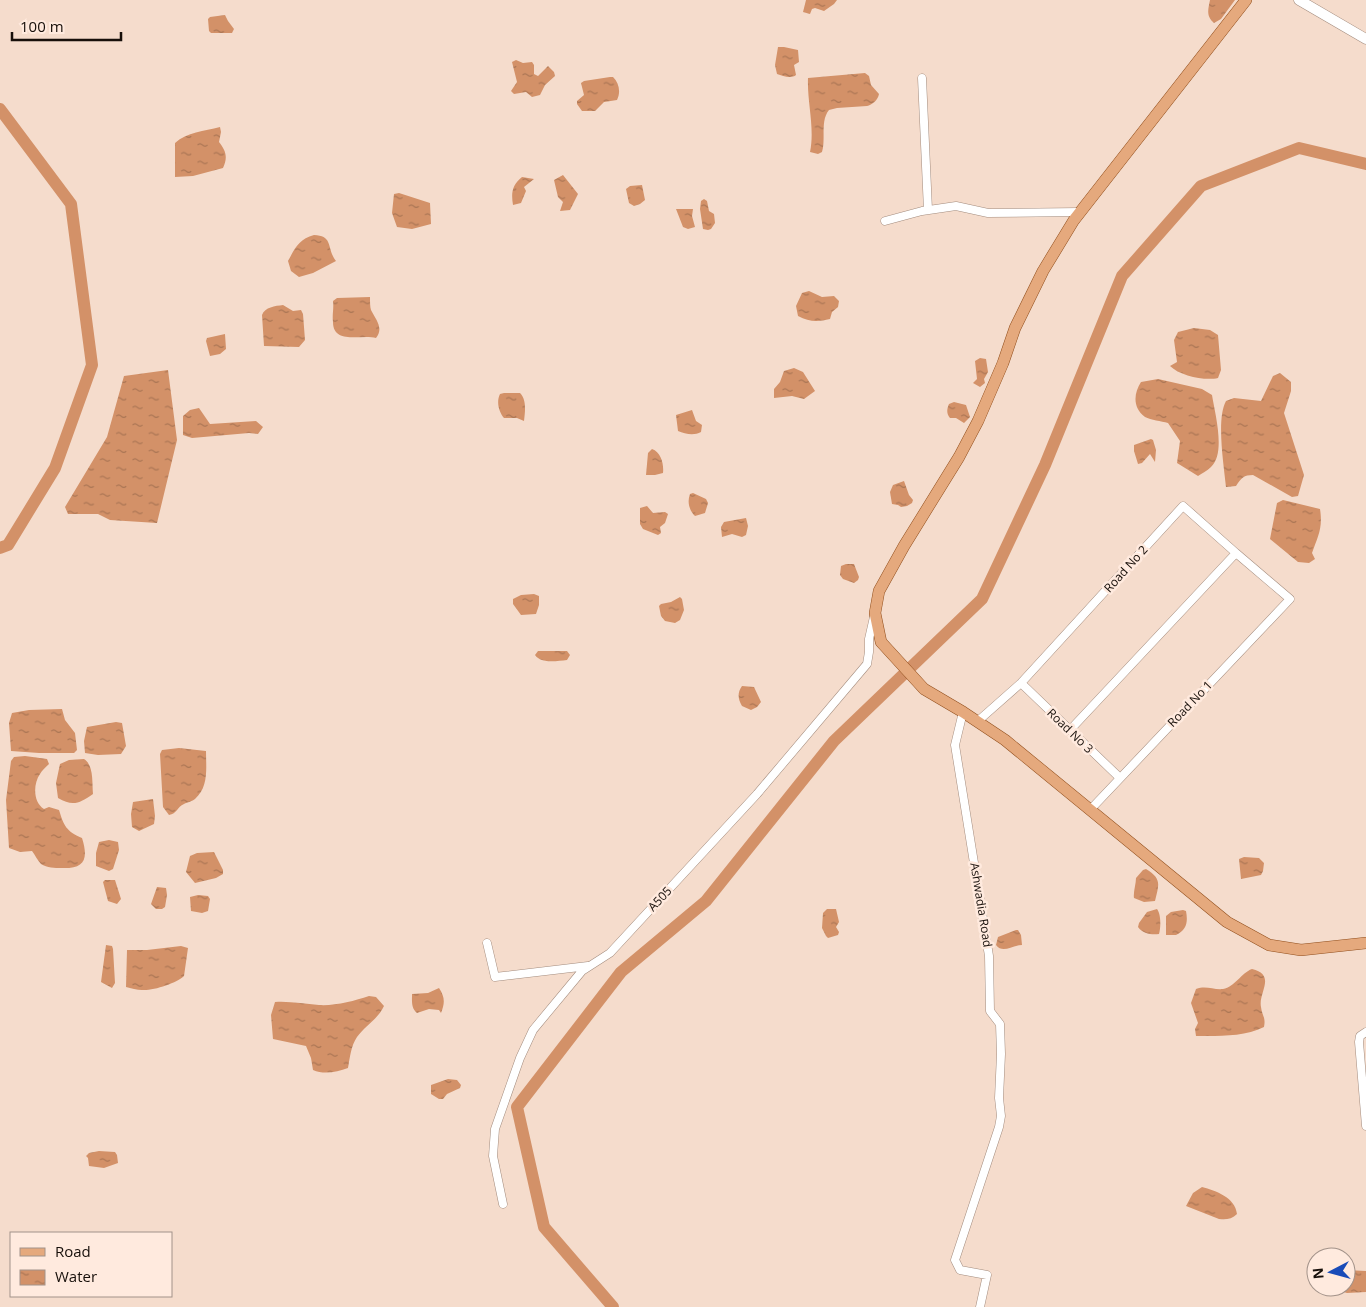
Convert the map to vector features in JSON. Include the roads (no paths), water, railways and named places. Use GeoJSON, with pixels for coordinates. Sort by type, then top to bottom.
{"type":"FeatureCollection","features":[{"type":"Feature","properties":{"kind":"main road"},"geometry":{"type":"LineString","coordinates":[[1246,0],[1080,212],[1043,271],[1015,328],[1003,363],[978,420],[959,456],[879,591],[875,613],[881,642],[924,689],[978,721],[1005,740],[1227,922],[1269,944],[1301,950],[1366,943]]}},
{"type":"Feature","properties":{"kind":"main road"},"geometry":{"type":"LineString","coordinates":[[1298,0],[1366,39]]}},
{"type":"Feature","properties":{"kind":"street"},"geometry":{"type":"LineString","coordinates":[[922,78],[928,210]]}},
{"type":"Feature","properties":{"kind":"street"},"geometry":{"type":"LineString","coordinates":[[885,221],[928,210],[956,206],[988,213],[1080,212]]}},
{"type":"Feature","properties":{"kind":"street","name":"Road No 2"},"geometry":{"type":"LineString","coordinates":[[1020,683],[1183,506],[1236,553]]}},
{"type":"Feature","properties":{"kind":"street"},"geometry":{"type":"LineString","coordinates":[[1070,730],[1236,553]]}},
{"type":"Feature","properties":{"kind":"street","name":"Road No 1"},"geometry":{"type":"LineString","coordinates":[[1090,810],[1290,599],[1236,553]]}},
{"type":"Feature","properties":{"kind":"street","name":"A505"},"geometry":{"type":"LineString","coordinates":[[504,1204],[493,1156],[494,1129],[520,1058],[533,1030],[582,971],[610,953],[758,794],[867,664],[869,638],[875,613]]}},
{"type":"Feature","properties":{"kind":"street"},"geometry":{"type":"LineString","coordinates":[[978,721],[1020,683]]}},
{"type":"Feature","properties":{"kind":"street","name":"Road No 3"},"geometry":{"type":"LineString","coordinates":[[1020,683],[1120,778]]}},
{"type":"Feature","properties":{"kind":"street","name":"Ashwadia Road"},"geometry":{"type":"LineString","coordinates":[[963,712],[955,745],[989,956],[990,1011],[1000,1024],[1001,1054],[999,1098],[1001,1116],[999,1128],[955,1260],[960,1270],[987,1275],[980,1307]]}},
{"type":"Feature","properties":{"kind":"street"},"geometry":{"type":"LineString","coordinates":[[487,943],[496,977],[590,966]]}},
{"type":"Feature","properties":{"kind":"street"},"geometry":{"type":"LineString","coordinates":[[1366,1032],[1360,1036],[1358,1042],[1366,1126]]}},
{"type":"Feature","properties":{"kind":"water"},"geometry":{"type":"Polygon","coordinates":[[[806,0],[837,0],[824,11],[815,8],[812,9],[810,14],[803,12],[806,0]]]}},
{"type":"Feature","properties":{"kind":"water"},"geometry":{"type":"Polygon","coordinates":[[[1210,0],[1235,0],[1221,19],[1214,23],[1208,10],[1210,0]]]}},
{"type":"Feature","properties":{"kind":"water"},"geometry":{"type":"Polygon","coordinates":[[[225,15],[234,29],[232,33],[211,33],[209,31],[208,19],[225,15]]]}},
{"type":"Feature","properties":{"kind":"water"},"geometry":{"type":"Polygon","coordinates":[[[778,47],[798,50],[799,62],[794,65],[796,75],[789,77],[777,74],[775,65],[778,47]]]}},
{"type":"Feature","properties":{"kind":"water"},"geometry":{"type":"Polygon","coordinates":[[[516,60],[523,63],[532,62],[534,74],[538,76],[548,66],[554,72],[555,76],[545,85],[540,95],[532,97],[526,92],[514,94],[511,91],[517,82],[512,62],[516,60]]]}},
{"type":"Feature","properties":{"kind":"water"},"geometry":{"type":"Polygon","coordinates":[[[865,73],[869,76],[871,85],[879,94],[876,100],[867,106],[829,110],[826,114],[824,125],[822,152],[818,154],[810,152],[812,134],[808,78],[865,73]]]}},
{"type":"Feature","properties":{"kind":"water"},"geometry":{"type":"Polygon","coordinates":[[[610,77],[615,79],[618,85],[619,94],[617,100],[604,102],[595,111],[582,111],[577,104],[577,101],[584,95],[581,83],[610,77]]]}},
{"type":"Feature","properties":{"kind":"water"},"geometry":{"type":"Polygon","coordinates":[[[220,127],[219,142],[225,151],[226,157],[223,168],[193,176],[175,177],[175,143],[190,134],[220,127]]]}},
{"type":"Feature","properties":{"kind":"water"},"geometry":{"type":"Polygon","coordinates":[[[563,175],[578,194],[570,210],[560,211],[563,202],[558,197],[554,180],[563,175]]]}},
{"type":"Feature","properties":{"kind":"water"},"geometry":{"type":"Polygon","coordinates":[[[522,177],[534,179],[524,187],[526,191],[521,203],[513,205],[513,190],[516,183],[522,177]]]}},
{"type":"Feature","properties":{"kind":"water"},"geometry":{"type":"Polygon","coordinates":[[[642,185],[645,200],[634,206],[629,203],[626,189],[630,186],[642,185]]]}},
{"type":"Feature","properties":{"kind":"water"},"geometry":{"type":"Polygon","coordinates":[[[399,193],[430,203],[431,224],[412,229],[397,227],[392,213],[394,194],[399,193]]]}},
{"type":"Feature","properties":{"kind":"water"},"geometry":{"type":"Polygon","coordinates":[[[704,199],[707,201],[709,211],[714,214],[715,223],[708,230],[703,229],[700,209],[701,201],[704,199]]]}},
{"type":"Feature","properties":{"kind":"water"},"geometry":{"type":"Polygon","coordinates":[[[676,209],[693,209],[692,216],[695,227],[688,229],[683,227],[676,209]]]}},
{"type":"Feature","properties":{"kind":"water"},"geometry":{"type":"Polygon","coordinates":[[[314,235],[327,240],[336,261],[313,273],[299,277],[291,271],[288,261],[295,248],[301,242],[314,235]]]}},
{"type":"Feature","properties":{"kind":"water"},"geometry":{"type":"Polygon","coordinates":[[[809,291],[822,297],[834,296],[839,301],[838,307],[832,312],[830,319],[814,321],[798,316],[796,306],[802,293],[809,291]]]}},
{"type":"Feature","properties":{"kind":"water"},"geometry":{"type":"Polygon","coordinates":[[[370,297],[371,310],[379,327],[376,338],[349,337],[338,334],[334,329],[333,301],[337,298],[370,297]]]}},
{"type":"Feature","properties":{"kind":"water"},"geometry":{"type":"Polygon","coordinates":[[[283,305],[293,311],[301,310],[305,340],[299,347],[264,346],[263,312],[274,306],[283,305]]]}},
{"type":"Feature","properties":{"kind":"water"},"geometry":{"type":"Polygon","coordinates":[[[1194,328],[1210,330],[1218,335],[1221,370],[1218,378],[1193,377],[1180,373],[1170,366],[1177,362],[1174,340],[1178,332],[1194,328]]]}},
{"type":"Feature","properties":{"kind":"water"},"geometry":{"type":"Polygon","coordinates":[[[225,334],[226,349],[220,354],[210,356],[207,338],[225,334]]]}},
{"type":"Feature","properties":{"kind":"water"},"geometry":{"type":"Polygon","coordinates":[[[980,358],[986,359],[988,372],[984,379],[985,383],[980,387],[973,383],[977,379],[975,361],[980,358]]]}},
{"type":"Feature","properties":{"kind":"water"},"geometry":{"type":"Polygon","coordinates":[[[794,368],[803,372],[815,391],[804,399],[792,396],[774,398],[774,389],[780,382],[784,371],[794,368]]]}},
{"type":"Feature","properties":{"kind":"water"},"geometry":{"type":"Polygon","coordinates":[[[168,370],[177,440],[157,523],[110,520],[98,514],[68,514],[65,507],[107,437],[124,376],[168,370]]]}},
{"type":"Feature","properties":{"kind":"water"},"geometry":{"type":"Polygon","coordinates":[[[1280,373],[1291,382],[1291,391],[1284,413],[1304,475],[1298,496],[1292,497],[1253,475],[1243,478],[1236,486],[1226,487],[1221,431],[1223,409],[1226,401],[1234,398],[1261,401],[1273,376],[1280,373]]]}},
{"type":"Feature","properties":{"kind":"water"},"geometry":{"type":"Polygon","coordinates":[[[1158,379],[1202,389],[1212,395],[1217,422],[1218,453],[1211,467],[1198,476],[1177,463],[1180,441],[1168,423],[1145,417],[1138,409],[1136,395],[1141,382],[1158,379]]]}},
{"type":"Feature","properties":{"kind":"water"},"geometry":{"type":"Polygon","coordinates":[[[520,393],[524,399],[525,406],[524,421],[517,418],[504,418],[502,416],[498,400],[500,394],[520,393]]]}},
{"type":"Feature","properties":{"kind":"water"},"geometry":{"type":"Polygon","coordinates":[[[954,402],[966,405],[970,417],[964,423],[956,418],[950,418],[948,414],[949,404],[954,402]]]}},
{"type":"Feature","properties":{"kind":"water"},"geometry":{"type":"Polygon","coordinates":[[[199,408],[210,424],[256,421],[263,427],[258,434],[249,433],[192,438],[183,435],[183,416],[190,410],[199,408]]]}},
{"type":"Feature","properties":{"kind":"water"},"geometry":{"type":"Polygon","coordinates":[[[692,410],[696,421],[702,425],[701,432],[690,434],[678,431],[676,415],[692,410]]]}},
{"type":"Feature","properties":{"kind":"water"},"geometry":{"type":"Polygon","coordinates":[[[1151,439],[1156,450],[1155,462],[1150,454],[1142,463],[1138,464],[1134,445],[1151,439]]]}},
{"type":"Feature","properties":{"kind":"water"},"geometry":{"type":"Polygon","coordinates":[[[652,449],[658,453],[661,459],[663,473],[646,475],[648,453],[652,449]]]}},
{"type":"Feature","properties":{"kind":"water"},"geometry":{"type":"Polygon","coordinates":[[[904,481],[913,500],[907,506],[901,507],[892,504],[890,492],[893,485],[904,481]]]}},
{"type":"Feature","properties":{"kind":"water"},"geometry":{"type":"Polygon","coordinates":[[[693,493],[706,499],[708,503],[705,513],[695,516],[691,511],[689,500],[690,494],[693,493]]]}},
{"type":"Feature","properties":{"kind":"water"},"geometry":{"type":"Polygon","coordinates":[[[1283,500],[1320,509],[1320,527],[1312,553],[1315,559],[1309,563],[1298,562],[1270,539],[1277,503],[1283,500]]]}},
{"type":"Feature","properties":{"kind":"water"},"geometry":{"type":"Polygon","coordinates":[[[647,506],[653,513],[665,512],[668,514],[665,523],[660,527],[661,533],[658,535],[643,529],[640,524],[640,508],[647,506]]]}},
{"type":"Feature","properties":{"kind":"water"},"geometry":{"type":"Polygon","coordinates":[[[746,518],[748,526],[746,535],[742,537],[732,534],[722,537],[721,527],[724,522],[746,518]]]}},
{"type":"Feature","properties":{"kind":"water"},"geometry":{"type":"Polygon","coordinates":[[[854,564],[859,577],[854,583],[843,579],[840,575],[841,566],[854,564]]]}},
{"type":"Feature","properties":{"kind":"water"},"geometry":{"type":"Polygon","coordinates":[[[534,594],[539,596],[536,614],[521,615],[513,604],[513,599],[521,595],[534,594]]]}},
{"type":"Feature","properties":{"kind":"water"},"geometry":{"type":"Polygon","coordinates":[[[680,597],[684,610],[680,620],[675,623],[665,621],[661,616],[659,606],[680,597]]]}},
{"type":"Feature","properties":{"kind":"water"},"geometry":{"type":"Polygon","coordinates":[[[538,651],[567,651],[570,655],[567,660],[545,661],[535,655],[538,651]]]}},
{"type":"Feature","properties":{"kind":"water"},"geometry":{"type":"Polygon","coordinates":[[[742,686],[754,687],[761,702],[757,707],[751,710],[742,706],[739,691],[742,686]]]}},
{"type":"Feature","properties":{"kind":"water"},"geometry":{"type":"Polygon","coordinates":[[[62,709],[65,720],[75,733],[77,750],[74,753],[11,751],[9,723],[12,713],[29,710],[62,709]]]}},
{"type":"Feature","properties":{"kind":"water"},"geometry":{"type":"Polygon","coordinates":[[[116,722],[122,723],[126,746],[121,754],[98,755],[85,753],[84,741],[87,727],[116,722]]]}},
{"type":"Feature","properties":{"kind":"water"},"geometry":{"type":"Polygon","coordinates":[[[179,748],[206,751],[206,777],[203,789],[195,799],[182,805],[169,815],[163,807],[160,754],[162,750],[179,748]]]}},
{"type":"Feature","properties":{"kind":"water"},"geometry":{"type":"Polygon","coordinates":[[[25,756],[47,759],[49,764],[41,773],[36,783],[36,797],[40,806],[44,809],[49,807],[59,810],[66,827],[72,833],[82,838],[85,852],[83,862],[80,865],[69,868],[48,867],[41,864],[32,851],[20,852],[9,848],[6,800],[11,761],[14,757],[25,756]]]}},
{"type":"Feature","properties":{"kind":"water"},"geometry":{"type":"Polygon","coordinates":[[[84,759],[91,770],[93,794],[76,803],[63,801],[58,798],[56,783],[60,764],[69,760],[84,759]]]}},
{"type":"Feature","properties":{"kind":"water"},"geometry":{"type":"Polygon","coordinates":[[[153,799],[154,824],[139,831],[132,827],[131,814],[133,802],[153,799]]]}},
{"type":"Feature","properties":{"kind":"water"},"geometry":{"type":"Polygon","coordinates":[[[109,840],[118,842],[119,850],[113,869],[109,871],[96,866],[96,853],[99,842],[109,840]]]}},
{"type":"Feature","properties":{"kind":"water"},"geometry":{"type":"Polygon","coordinates":[[[214,852],[223,870],[223,874],[216,878],[195,883],[186,872],[190,856],[197,853],[214,852]]]}},
{"type":"Feature","properties":{"kind":"water"},"geometry":{"type":"Polygon","coordinates":[[[1244,857],[1259,858],[1264,863],[1261,875],[1241,879],[1239,859],[1244,857]]]}},
{"type":"Feature","properties":{"kind":"water"},"geometry":{"type":"Polygon","coordinates":[[[1146,869],[1155,876],[1158,882],[1155,901],[1144,902],[1134,898],[1136,878],[1146,869]]]}},
{"type":"Feature","properties":{"kind":"water"},"geometry":{"type":"Polygon","coordinates":[[[105,880],[115,880],[121,899],[117,904],[108,901],[103,882],[105,880]]]}},
{"type":"Feature","properties":{"kind":"water"},"geometry":{"type":"Polygon","coordinates":[[[157,887],[166,888],[165,907],[162,909],[156,909],[151,904],[157,887]]]}},
{"type":"Feature","properties":{"kind":"water"},"geometry":{"type":"Polygon","coordinates":[[[198,895],[208,896],[210,899],[208,911],[202,913],[191,911],[190,897],[198,895]]]}},
{"type":"Feature","properties":{"kind":"water"},"geometry":{"type":"Polygon","coordinates":[[[827,909],[836,909],[839,922],[836,927],[839,932],[838,935],[828,938],[822,928],[823,913],[827,909]]]}},
{"type":"Feature","properties":{"kind":"water"},"geometry":{"type":"Polygon","coordinates":[[[1157,909],[1160,921],[1159,934],[1145,933],[1138,927],[1139,923],[1147,912],[1157,909]]]}},
{"type":"Feature","properties":{"kind":"water"},"geometry":{"type":"Polygon","coordinates":[[[1186,911],[1187,915],[1185,928],[1176,935],[1166,935],[1166,916],[1171,912],[1186,911]]]}},
{"type":"Feature","properties":{"kind":"water"},"geometry":{"type":"Polygon","coordinates":[[[1016,930],[1021,935],[1022,945],[1002,949],[996,945],[998,937],[1016,930]]]}},
{"type":"Feature","properties":{"kind":"water"},"geometry":{"type":"Polygon","coordinates":[[[106,945],[112,946],[113,949],[115,983],[112,988],[101,982],[106,945]]]}},
{"type":"Feature","properties":{"kind":"water"},"geometry":{"type":"Polygon","coordinates":[[[181,946],[188,948],[184,976],[181,979],[171,984],[147,990],[126,987],[127,950],[181,946]]]}},
{"type":"Feature","properties":{"kind":"water"},"geometry":{"type":"Polygon","coordinates":[[[1252,969],[1264,976],[1265,980],[1261,1002],[1261,1010],[1265,1021],[1264,1027],[1248,1033],[1196,1036],[1195,1029],[1198,1023],[1191,1003],[1196,989],[1203,987],[1227,988],[1252,969]]]}},
{"type":"Feature","properties":{"kind":"water"},"geometry":{"type":"Polygon","coordinates":[[[439,988],[444,1000],[441,1013],[439,1010],[429,1009],[417,1013],[413,1007],[412,994],[428,993],[439,988]]]}},
{"type":"Feature","properties":{"kind":"water"},"geometry":{"type":"Polygon","coordinates":[[[369,996],[376,997],[384,1006],[355,1040],[348,1068],[330,1072],[313,1070],[306,1046],[273,1039],[271,1015],[275,1002],[331,1005],[369,996]]]}},
{"type":"Feature","properties":{"kind":"water"},"geometry":{"type":"Polygon","coordinates":[[[448,1079],[457,1080],[461,1085],[460,1088],[447,1094],[443,1099],[439,1099],[431,1094],[431,1085],[448,1079]]]}},
{"type":"Feature","properties":{"kind":"water"},"geometry":{"type":"Polygon","coordinates":[[[99,1151],[115,1152],[118,1163],[104,1168],[89,1166],[86,1156],[89,1153],[99,1151]]]}},
{"type":"Feature","properties":{"kind":"water"},"geometry":{"type":"Polygon","coordinates":[[[1202,1187],[1229,1199],[1233,1203],[1237,1214],[1229,1219],[1219,1219],[1186,1206],[1193,1193],[1202,1187]]]}},
{"type":"Feature","properties":{"kind":"water"},"geometry":{"type":"Polygon","coordinates":[[[1356,1270],[1366,1271],[1366,1292],[1356,1293],[1356,1270]]]}},
{"type":"Feature","properties":{"kind":"waterway"},"geometry":{"type":"LineString","coordinates":[[0,109],[71,204],[92,365],[55,468],[8,545],[0,548]]}},
{"type":"Feature","properties":{"kind":"waterway"},"geometry":{"type":"LineString","coordinates":[[613,1307],[544,1227],[517,1107],[621,972],[706,901],[834,741],[982,599],[1045,465],[1122,276],[1201,186],[1299,148],[1366,164]]}}]}
